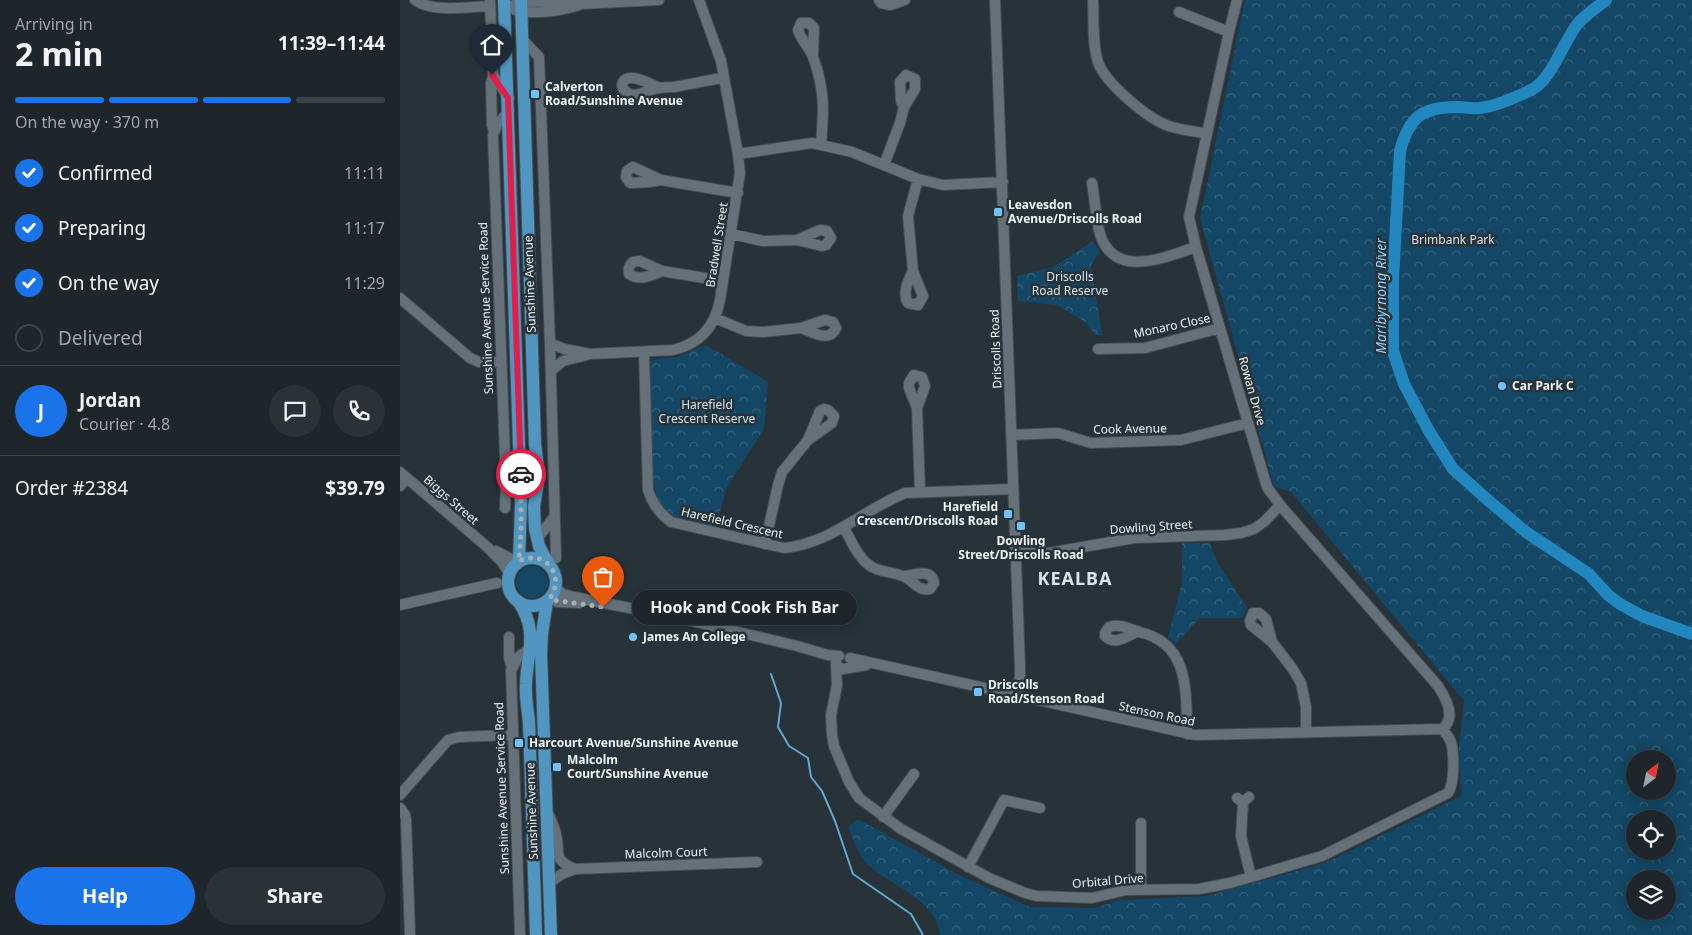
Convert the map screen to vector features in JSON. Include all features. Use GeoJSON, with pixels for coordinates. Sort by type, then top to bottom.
{"type":"FeatureCollection","features":[{"type":"Feature","properties":{"kind":"main road","name":"Sunshine Avenue"},"geometry":{"type":"LineString","coordinates":[[505,4],[521,504],[518,562]]}},
{"type":"Feature","properties":{"kind":"main road","name":"Sunshine Avenue"},"geometry":{"type":"LineString","coordinates":[[521,5],[535,444],[539,476],[534,514],[537,539],[553,562]]}},
{"type":"Feature","properties":{"kind":"main road"},"geometry":{"type":"LineString","coordinates":[[530,558],[553,562],[556,578],[551,595],[541,604],[529,606],[518,601],[512,594],[508,586],[509,573],[518,562],[530,558]]}},
{"type":"Feature","properties":{"kind":"main road","name":"Sunshine Avenue"},"geometry":{"type":"LineString","coordinates":[[551,595],[541,642],[551,935]]}},
{"type":"Feature","properties":{"kind":"main road","name":"Sunshine Avenue"},"geometry":{"type":"LineString","coordinates":[[518,601],[528,621],[531,648],[526,687],[529,723],[536,935]]}},
{"type":"Feature","properties":{"kind":"main road"},"geometry":{"type":"LineString","coordinates":[[534,868],[549,883]]}},
{"type":"Feature","properties":{"kind":"street"},"geometry":{"type":"LineString","coordinates":[[415,0],[424,5],[436,7],[490,3]]}},
{"type":"Feature","properties":{"kind":"street"},"geometry":{"type":"LineString","coordinates":[[521,5],[541,1],[564,1],[580,4],[659,0]]}},
{"type":"Feature","properties":{"kind":"street","name":"Bradwell Street"},"geometry":{"type":"LineString","coordinates":[[550,343],[564,349],[590,354],[673,350],[692,344],[705,333],[715,318],[723,282],[740,173],[721,61],[699,0]]}},
{"type":"Feature","properties":{"kind":"street"},"geometry":{"type":"LineString","coordinates":[[879,0],[881,4],[890,5],[904,0]]}},
{"type":"Feature","properties":{"kind":"street","name":"Driscolls Road"},"geometry":{"type":"LineString","coordinates":[[996,0],[1020,677],[1016,696]]}},
{"type":"Feature","properties":{"kind":"street"},"geometry":{"type":"LineString","coordinates":[[1094,0],[1095,50],[1105,76],[1157,121],[1169,126],[1207,134]]}},
{"type":"Feature","properties":{"kind":"street","name":"Rowan Drive"},"geometry":{"type":"LineString","coordinates":[[1237,0],[1189,217],[1196,248],[1267,487],[1280,505],[1438,686],[1447,701],[1449,711],[1448,722],[1442,728]]}},
{"type":"Feature","properties":{"kind":"street","name":"Sunshine Avenue Service Road"},"geometry":{"type":"LineString","coordinates":[[490,3],[494,77],[491,83],[506,483],[505,508]]}},
{"type":"Feature","properties":{"kind":"street"},"geometry":{"type":"LineString","coordinates":[[505,4],[565,9],[580,4]]}},
{"type":"Feature","properties":{"kind":"street"},"geometry":{"type":"LineString","coordinates":[[1178,12],[1229,32]]}},
{"type":"Feature","properties":{"kind":"street"},"geometry":{"type":"LineString","coordinates":[[522,39],[539,57],[551,371],[553,562]]}},
{"type":"Feature","properties":{"kind":"street"},"geometry":{"type":"LineString","coordinates":[[813,55],[823,91],[821,144]]}},
{"type":"Feature","properties":{"kind":"street"},"geometry":{"type":"LineString","coordinates":[[494,77],[509,104],[494,132]]}},
{"type":"Feature","properties":{"kind":"street"},"geometry":{"type":"LineString","coordinates":[[659,88],[724,78]]}},
{"type":"Feature","properties":{"kind":"street"},"geometry":{"type":"LineString","coordinates":[[884,165],[904,107]]}},
{"type":"Feature","properties":{"kind":"street"},"geometry":{"type":"LineString","coordinates":[[738,154],[805,144],[821,144],[852,152],[918,179],[943,185],[1003,182]]}},
{"type":"Feature","properties":{"kind":"street"},"geometry":{"type":"LineString","coordinates":[[912,271],[908,216],[918,179]]}},
{"type":"Feature","properties":{"kind":"street"},"geometry":{"type":"LineString","coordinates":[[661,180],[738,193]]}},
{"type":"Feature","properties":{"kind":"street"},"geometry":{"type":"LineString","coordinates":[[1092,183],[1101,235],[1110,250],[1117,256],[1127,261],[1145,262],[1196,248]]}},
{"type":"Feature","properties":{"kind":"street"},"geometry":{"type":"LineString","coordinates":[[731,234],[763,241],[797,240]]}},
{"type":"Feature","properties":{"kind":"street"},"geometry":{"type":"LineString","coordinates":[[662,271],[723,282]]}},
{"type":"Feature","properties":{"kind":"street"},"geometry":{"type":"LineString","coordinates":[[400,298],[470,358],[479,362],[500,362]]}},
{"type":"Feature","properties":{"kind":"street"},"geometry":{"type":"LineString","coordinates":[[715,318],[746,331],[764,332],[801,328]]}},
{"type":"Feature","properties":{"kind":"street","name":"Monaro Close"},"geometry":{"type":"LineString","coordinates":[[1098,349],[1145,348],[1220,328]]}},
{"type":"Feature","properties":{"kind":"street","name":"Harefield Crescent"},"geometry":{"type":"LineString","coordinates":[[644,352],[648,490],[660,514],[671,522],[784,548],[801,547],[832,534],[889,500],[905,493],[1013,489]]}},
{"type":"Feature","properties":{"kind":"street"},"geometry":{"type":"LineString","coordinates":[[551,371],[563,361],[590,354]]}},
{"type":"Feature","properties":{"kind":"street"},"geometry":{"type":"LineString","coordinates":[[917,408],[920,492]]}},
{"type":"Feature","properties":{"kind":"street","name":"Cook Avenue"},"geometry":{"type":"LineString","coordinates":[[1012,435],[1058,433],[1091,443],[1181,440],[1248,423]]}},
{"type":"Feature","properties":{"kind":"street"},"geometry":{"type":"LineString","coordinates":[[765,544],[782,472],[808,440]]}},
{"type":"Feature","properties":{"kind":"street","name":"Biggs Street"},"geometry":{"type":"LineString","coordinates":[[402,479],[486,546],[502,562],[509,573]]}},
{"type":"Feature","properties":{"kind":"street"},"geometry":{"type":"LineString","coordinates":[[506,483],[521,504]]}},
{"type":"Feature","properties":{"kind":"street","name":"Dowling Street"},"geometry":{"type":"LineString","coordinates":[[1015,554],[1049,553],[1134,538],[1241,533],[1254,529],[1265,521],[1280,505]]}},
{"type":"Feature","properties":{"kind":"street"},"geometry":{"type":"LineString","coordinates":[[537,539],[554,517]]}},
{"type":"Feature","properties":{"kind":"street"},"geometry":{"type":"LineString","coordinates":[[844,527],[865,562],[874,569],[904,576]]}},
{"type":"Feature","properties":{"kind":"street","name":"Biggs Street"},"geometry":{"type":"LineString","coordinates":[[486,546],[518,562]]}},
{"type":"Feature","properties":{"kind":"street"},"geometry":{"type":"LineString","coordinates":[[400,605],[497,583]]}},
{"type":"Feature","properties":{"kind":"street","name":"Stenson Road"},"geometry":{"type":"LineString","coordinates":[[551,595],[563,594],[670,616],[815,651],[842,664],[872,664],[1186,734],[1204,736],[1442,728]]}},
{"type":"Feature","properties":{"kind":"street"},"geometry":{"type":"LineString","coordinates":[[1138,632],[1153,635],[1166,644],[1182,668],[1185,684],[1186,734]]}},
{"type":"Feature","properties":{"kind":"street","name":"Sunshine Avenue Service Road"},"geometry":{"type":"LineString","coordinates":[[509,637],[509,658],[512,667],[510,675],[520,935]]}},
{"type":"Feature","properties":{"kind":"street"},"geometry":{"type":"LineString","coordinates":[[1272,642],[1301,683],[1306,707],[1306,732]]}},
{"type":"Feature","properties":{"kind":"street"},"geometry":{"type":"LineString","coordinates":[[512,667],[518,657],[531,648]]}},
{"type":"Feature","properties":{"kind":"street","name":"Orbital Drive"},"geometry":{"type":"LineString","coordinates":[[842,664],[831,714],[834,746],[854,791],[863,802],[901,829],[968,867],[1009,887],[1037,896],[1092,898],[1126,890],[1199,888],[1230,883],[1322,856],[1444,796],[1451,788],[1453,782],[1452,746],[1442,728]]}},
{"type":"Feature","properties":{"kind":"street"},"geometry":{"type":"LineString","coordinates":[[400,795],[448,740],[459,737],[513,736]]}},
{"type":"Feature","properties":{"kind":"street"},"geometry":{"type":"LineString","coordinates":[[883,817],[914,774]]}},
{"type":"Feature","properties":{"kind":"street"},"geometry":{"type":"LineString","coordinates":[[1243,799],[1242,841],[1251,877]]}},
{"type":"Feature","properties":{"kind":"street"},"geometry":{"type":"LineString","coordinates":[[968,867],[1004,800],[1040,808]]}},
{"type":"Feature","properties":{"kind":"street"},"geometry":{"type":"LineString","coordinates":[[400,808],[406,819],[410,935]]}},
{"type":"Feature","properties":{"kind":"street"},"geometry":{"type":"LineString","coordinates":[[547,810],[557,835],[558,858],[564,864],[575,868]]}},
{"type":"Feature","properties":{"kind":"street"},"geometry":{"type":"LineString","coordinates":[[1140,823],[1141,890]]}},
{"type":"Feature","properties":{"kind":"street","name":"Malcolm Court"},"geometry":{"type":"LineString","coordinates":[[549,883],[575,868],[757,862]]}},
{"type":"Feature","properties":{"kind":"green space","name":"Brimbank Park"},"geometry":{"type":"Polygon","coordinates":[[[1245,0],[1692,0],[1692,935],[940,935],[937,923],[921,903],[864,861],[848,827],[858,819],[961,876],[1030,907],[1094,908],[1120,900],[1207,896],[1325,863],[1461,796],[1459,746],[1464,701],[1291,492],[1274,486],[1200,218],[1245,0]]]}},
{"type":"Feature","properties":{"kind":"green space","name":"Driscolls Road Reserve"},"geometry":{"type":"Polygon","coordinates":[[[1093,241],[1100,252],[1091,265],[1102,335],[1095,335],[1085,322],[1057,305],[1018,301],[1017,276],[1055,266],[1093,241]]]}},
{"type":"Feature","properties":{"kind":"green space","name":"Harefield Crescent Reserve"},"geometry":{"type":"Polygon","coordinates":[[[706,345],[768,382],[764,429],[726,489],[716,529],[676,518],[665,511],[658,502],[653,478],[650,363],[660,358],[680,356],[706,345]]]}},
{"type":"Feature","properties":{"kind":"green space"},"geometry":{"type":"Polygon","coordinates":[[[1182,543],[1210,543],[1217,562],[1247,608],[1242,618],[1200,618],[1176,644],[1168,637],[1182,582],[1182,543]]]}},
{"type":"Feature","properties":{"kind":"green space"},"geometry":{"type":"Polygon","coordinates":[[[532,566],[538,567],[543,571],[547,576],[547,588],[543,593],[538,597],[532,598],[526,597],[521,593],[517,588],[516,582],[517,576],[521,571],[526,567],[532,566]]]}},
{"type":"Feature","properties":{"kind":"waterway","name":"Maribyrnong River"},"geometry":{"type":"LineString","coordinates":[[1606,0],[1579,22],[1545,78],[1531,90],[1486,107],[1445,107],[1435,109],[1419,116],[1408,130],[1400,151],[1393,279],[1393,351],[1404,384],[1429,431],[1453,469],[1526,532],[1589,574],[1608,595],[1620,604],[1642,616],[1692,634]]}},
{"type":"Feature","properties":{"kind":"waterway"},"geometry":{"type":"LineString","coordinates":[[771,674],[781,703],[778,727],[789,746],[808,758],[811,777],[822,791],[835,821],[853,874],[911,914],[923,935]]}},
{"type":"Feature","properties":{"kind":"way so far"},"geometry":{"type":"LineString","coordinates":[[521,474],[519,561],[535,558],[549,565],[556,578],[555,588],[550,598],[553,600],[603,607]]}},
{"type":"Feature","properties":{"kind":"place","name":"Calverton Road/Sunshine Avenue"},"geometry":{"type":"Point","coordinates":[535,94]}},
{"type":"Feature","properties":{"kind":"place","name":"Leavesdon Avenue/Driscolls Road"},"geometry":{"type":"Point","coordinates":[998,212]}},
{"type":"Feature","properties":{"kind":"place","name":"Car Park C"},"geometry":{"type":"Point","coordinates":[1502,386]}},
{"type":"Feature","properties":{"kind":"place","name":"Harefield Crescent/Driscolls Road"},"geometry":{"type":"Point","coordinates":[1008,514]}},
{"type":"Feature","properties":{"kind":"place","name":"Dowling Street/Driscolls Road"},"geometry":{"type":"Point","coordinates":[1021,526]}},
{"type":"Feature","properties":{"kind":"place","name":"Hook and Cook Fish Bar"},"geometry":{"type":"Point","coordinates":[603,607]}},
{"type":"Feature","properties":{"kind":"place","name":"James An College"},"geometry":{"type":"Point","coordinates":[633,637]}},
{"type":"Feature","properties":{"kind":"place","name":"Driscolls Road/Stenson Road"},"geometry":{"type":"Point","coordinates":[978,692]}},
{"type":"Feature","properties":{"kind":"place","name":"Harcourt Avenue/Sunshine Avenue"},"geometry":{"type":"Point","coordinates":[519,743]}},
{"type":"Feature","properties":{"kind":"place","name":"Malcolm Court/Sunshine Avenue"},"geometry":{"type":"Point","coordinates":[557,767]}},
{"type":"Feature","properties":{"kind":"district","name":"KEALBA"},"geometry":{"type":"Point","coordinates":[1075,579]}},
{"type":"Feature","properties":{"kind":"route"},"geometry":{"type":"LineString","coordinates":[[492,75],[508,98],[521,474]]}}]}
